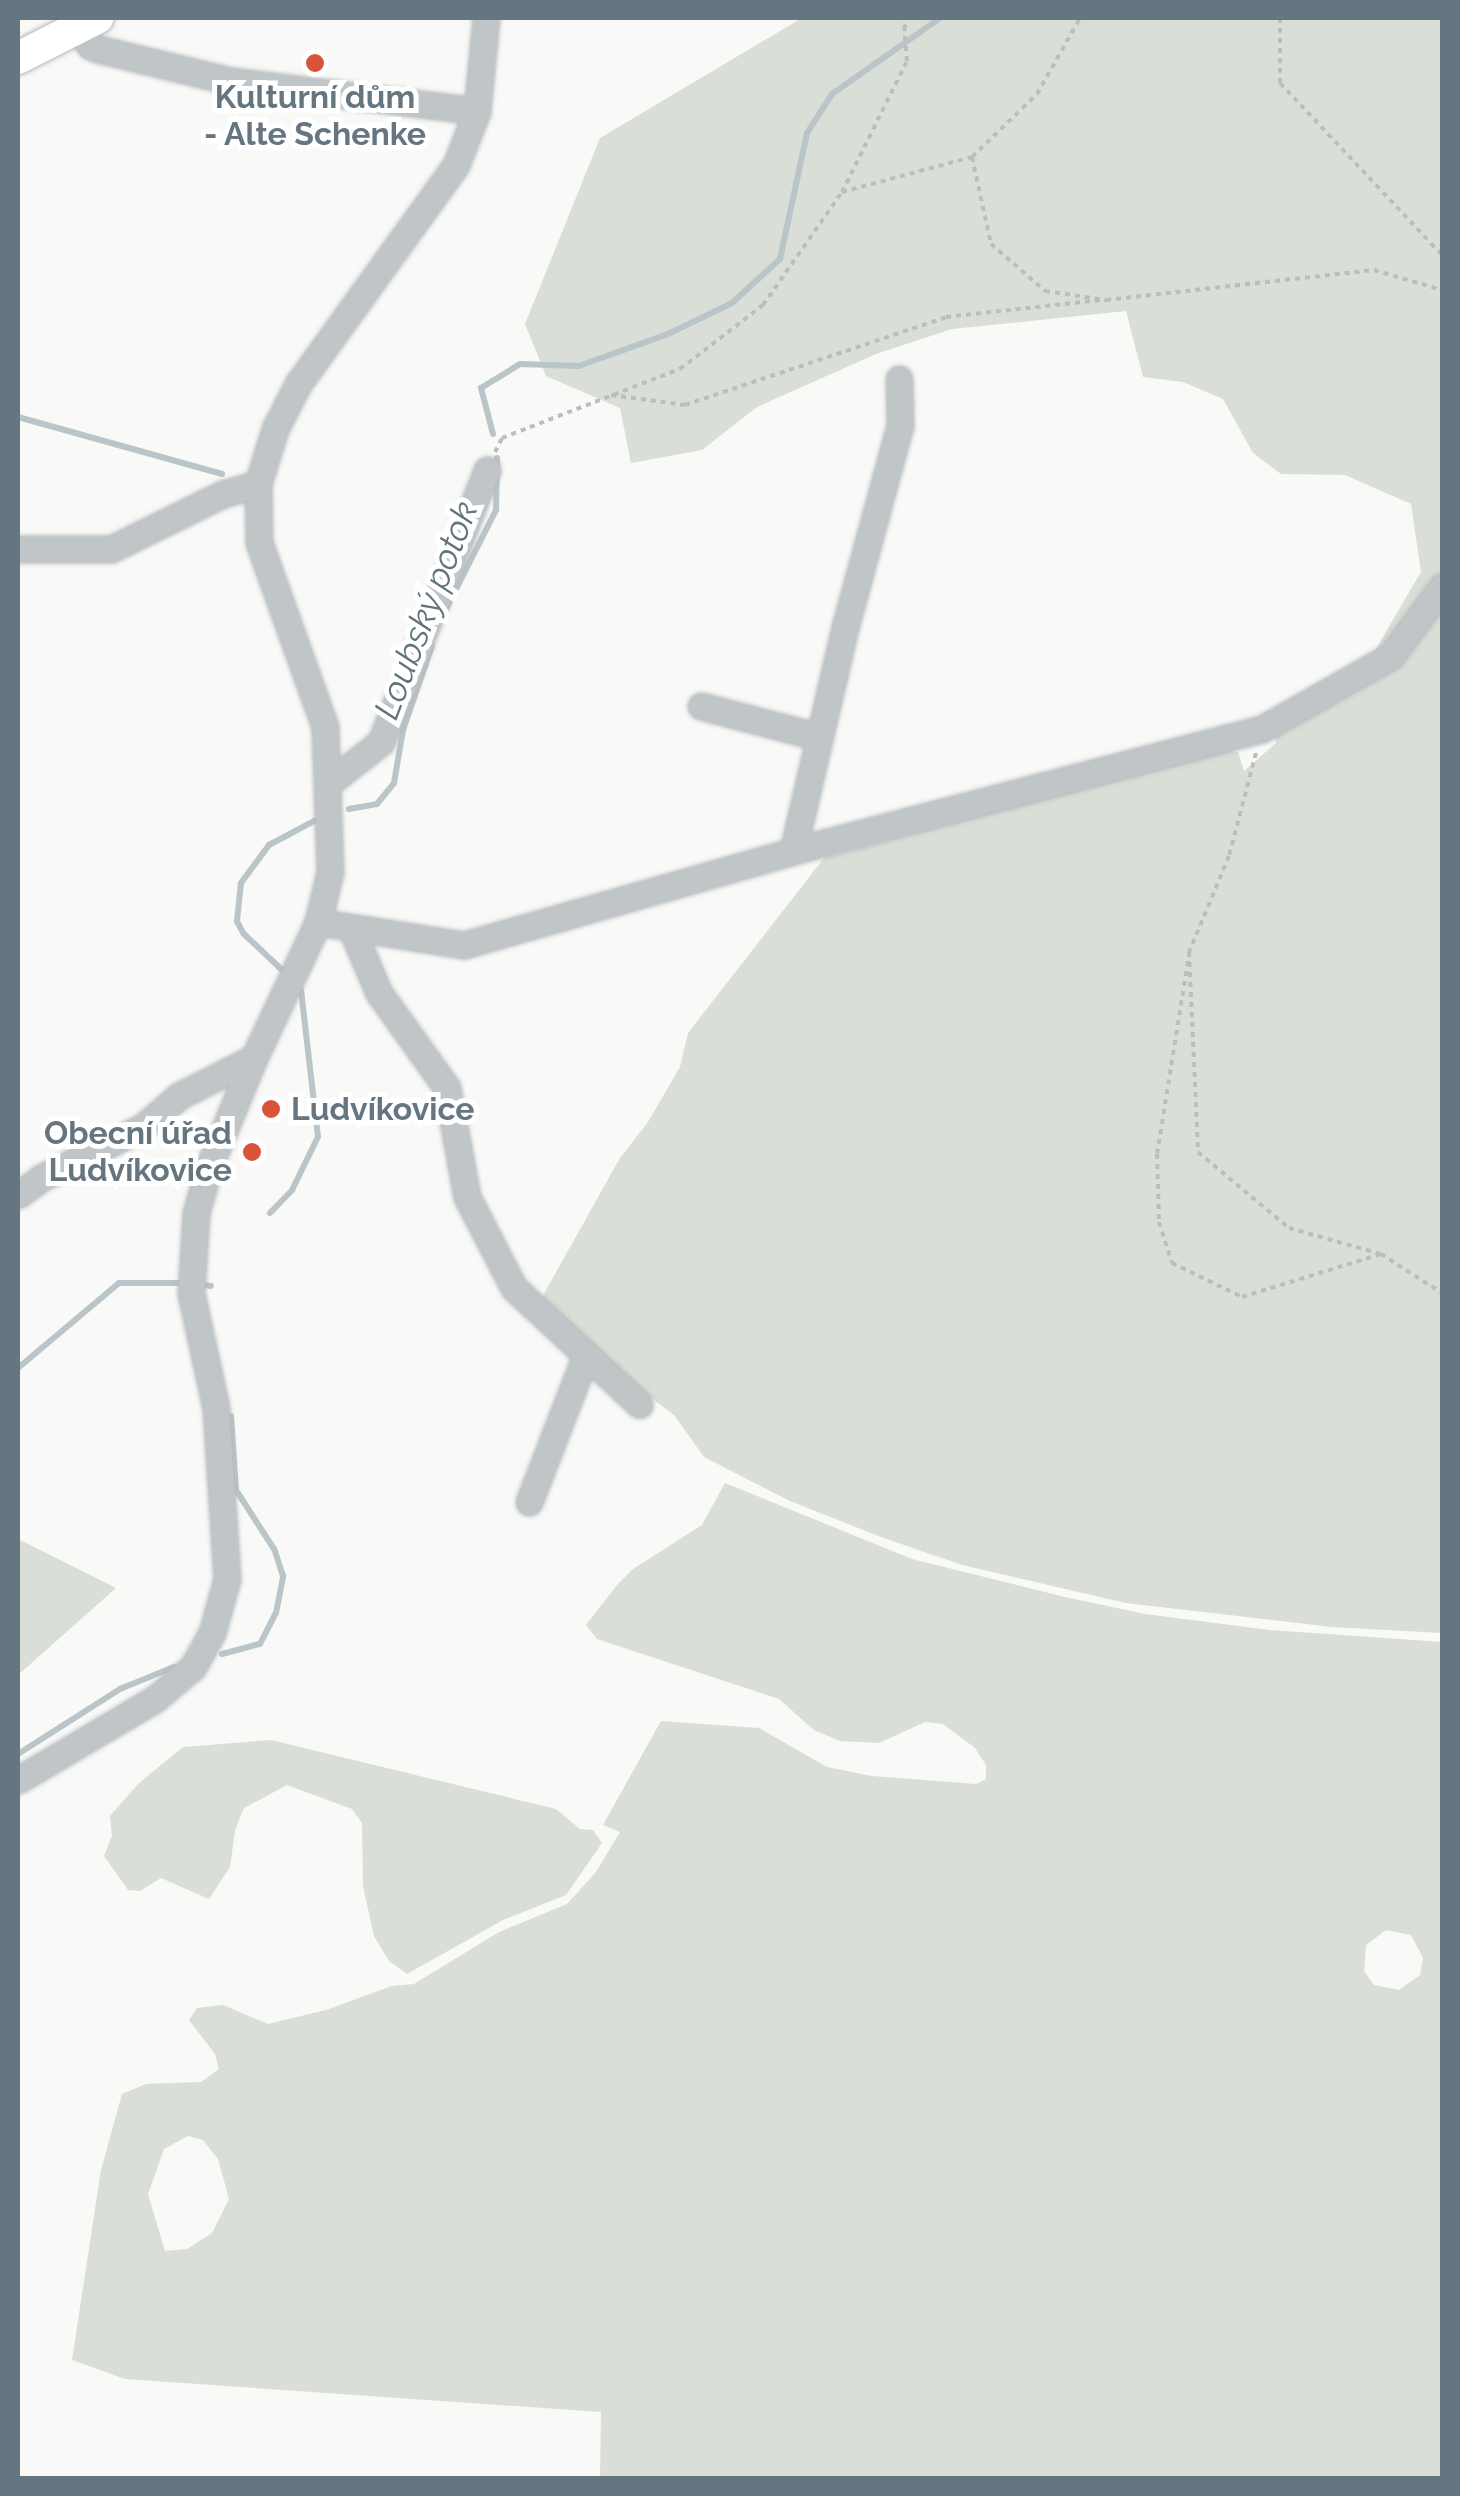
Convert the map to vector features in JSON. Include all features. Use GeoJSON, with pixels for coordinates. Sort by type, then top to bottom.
{"type":"FeatureCollection","features":[{"type":"Feature","properties":{"kind":"main road"},"geometry":{"type":"LineString","coordinates":[[18,58],[88,24]]}},
{"type":"Feature","properties":{"kind":"street"},"geometry":{"type":"LineString","coordinates":[[18,1780],[155,1699],[193,1667],[212,1633],[227,1578],[216,1408],[191,1283],[196,1212],[209,1167],[254,1058],[318,922],[330,872],[330,782],[325,727],[259,543],[258,484],[274,428],[298,384],[456,165],[476,112],[486,18]]}},
{"type":"Feature","properties":{"kind":"street"},"geometry":{"type":"LineString","coordinates":[[88,24],[90,46],[230,81],[476,112]]}},
{"type":"Feature","properties":{"kind":"street"},"geometry":{"type":"LineString","coordinates":[[793,851],[900,425],[899,379]]}},
{"type":"Feature","properties":{"kind":"street"},"geometry":{"type":"LineString","coordinates":[[330,782],[381,742],[487,470]]}},
{"type":"Feature","properties":{"kind":"street"},"geometry":{"type":"LineString","coordinates":[[18,549],[111,549],[223,494],[258,484]]}},
{"type":"Feature","properties":{"kind":"street"},"geometry":{"type":"LineString","coordinates":[[318,922],[464,945],[793,851],[1262,729],[1391,656],[1442,588]]}},
{"type":"Feature","properties":{"kind":"street"},"geometry":{"type":"LineString","coordinates":[[700,706],[819,737]]}},
{"type":"Feature","properties":{"kind":"street"},"geometry":{"type":"LineString","coordinates":[[352,930],[379,993],[446,1088],[467,1196],[514,1288],[638,1404]]}},
{"type":"Feature","properties":{"kind":"street"},"geometry":{"type":"LineString","coordinates":[[18,1194],[41,1178],[143,1127],[179,1096],[254,1058]]}},
{"type":"Feature","properties":{"kind":"street"},"geometry":{"type":"LineString","coordinates":[[528,1502],[586,1356]]}},
{"type":"Feature","properties":{"kind":"path"},"geometry":{"type":"LineString","coordinates":[[487,470],[502,438],[606,394],[680,369],[764,305],[842,192],[907,61],[904,28],[908,18]]}},
{"type":"Feature","properties":{"kind":"path"},"geometry":{"type":"LineString","coordinates":[[842,192],[972,157],[1037,94],[1080,18]]}},
{"type":"Feature","properties":{"kind":"path"},"geometry":{"type":"LineString","coordinates":[[1280,18],[1280,82],[1442,255]]}},
{"type":"Feature","properties":{"kind":"path"},"geometry":{"type":"LineString","coordinates":[[972,157],[991,244],[1045,291],[1106,300]]}},
{"type":"Feature","properties":{"kind":"path"},"geometry":{"type":"LineString","coordinates":[[606,394],[685,405],[946,317],[1374,270],[1442,290]]}},
{"type":"Feature","properties":{"kind":"path"},"geometry":{"type":"LineString","coordinates":[[1262,729],[1229,856],[1190,952],[1158,1154],[1159,1222],[1172,1264],[1242,1297],[1382,1254]]}},
{"type":"Feature","properties":{"kind":"path"},"geometry":{"type":"LineString","coordinates":[[1190,952],[1198,1152],[1289,1228],[1382,1254],[1442,1293]]}},
{"type":"Feature","properties":{"kind":"shaded area"},"geometry":{"type":"Polygon","coordinates":[[[802,18],[1442,18],[1442,1633],[1332,1627],[1126,1603],[962,1565],[881,1537],[790,1501],[704,1457],[674,1415],[638,1388],[541,1299],[620,1158],[648,1122],[680,1067],[688,1033],[824,858],[1215,752],[1238,752],[1244,771],[1276,743],[1270,716],[1371,657],[1421,572],[1411,504],[1345,475],[1281,474],[1253,453],[1223,399],[1183,382],[1143,377],[1126,311],[952,329],[876,354],[757,407],[702,450],[631,463],[620,408],[546,376],[525,324],[600,138],[802,18]]]}},
{"type":"Feature","properties":{"kind":"shaded area"},"geometry":{"type":"Polygon","coordinates":[[[725,1483],[912,1559],[1065,1597],[1145,1614],[1270,1630],[1442,1642],[1442,2478],[600,2478],[601,2412],[125,2379],[72,2360],[101,2170],[122,2094],[146,2084],[201,2082],[219,2069],[215,2054],[189,2020],[197,2008],[223,2005],[268,2024],[326,2010],[392,1986],[414,1984],[499,1932],[567,1904],[596,1872],[620,1832],[603,1825],[661,1721],[759,1728],[827,1767],[872,1776],[976,1784],[986,1779],[986,1765],[975,1748],[943,1724],[925,1722],[879,1743],[840,1741],[814,1730],[779,1699],[597,1639],[586,1625],[618,1584],[633,1569],[702,1525],[725,1483]],[[1386,1930],[1366,1945],[1364,1971],[1374,1985],[1399,1990],[1420,1975],[1423,1958],[1411,1935],[1386,1930]],[[188,2136],[164,2149],[148,2194],[165,2251],[187,2249],[212,2233],[229,2199],[218,2159],[203,2140],[188,2136]]]}},
{"type":"Feature","properties":{"kind":"shaded area"},"geometry":{"type":"Polygon","coordinates":[[[18,1539],[116,1588],[18,1675],[18,1539]]]}},
{"type":"Feature","properties":{"kind":"shaded area"},"geometry":{"type":"Polygon","coordinates":[[[271,1740],[556,1809],[580,1829],[593,1830],[602,1843],[566,1895],[503,1920],[407,1974],[389,1961],[374,1936],[363,1886],[362,1823],[352,1809],[287,1785],[244,1808],[235,1830],[230,1867],[209,1899],[161,1878],[140,1891],[128,1890],[104,1856],[112,1836],[110,1816],[139,1783],[183,1747],[271,1740]]]}},
{"type":"Feature","properties":{"kind":"waterway","name":"Loubský potok"},"geometry":{"type":"LineString","coordinates":[[493,434],[481,388],[520,364],[579,366],[668,334],[732,303],[780,259],[807,133],[832,94],[940,18]]}},
{"type":"Feature","properties":{"kind":"waterway"},"geometry":{"type":"LineString","coordinates":[[18,417],[222,474]]}},
{"type":"Feature","properties":{"kind":"waterway","name":"Loubský potok"},"geometry":{"type":"LineString","coordinates":[[445,611],[496,510],[497,458]]}},
{"type":"Feature","properties":{"kind":"waterway","name":"Loubský potok"},"geometry":{"type":"LineString","coordinates":[[349,809],[377,804],[394,783],[403,730],[432,646]]}},
{"type":"Feature","properties":{"kind":"waterway","name":"Loubský potok"},"geometry":{"type":"LineString","coordinates":[[281,969],[243,933],[237,921],[241,883],[269,845],[316,820]]}},
{"type":"Feature","properties":{"kind":"waterway","name":"Loubský potok"},"geometry":{"type":"LineString","coordinates":[[270,1213],[292,1190],[318,1137],[301,990]]}},
{"type":"Feature","properties":{"kind":"waterway","name":"Loubský potok"},"geometry":{"type":"LineString","coordinates":[[18,1368],[119,1283],[185,1283]]}},
{"type":"Feature","properties":{"kind":"waterway","name":"Loubský potok"},"geometry":{"type":"LineString","coordinates":[[197,1284],[211,1286]]}},
{"type":"Feature","properties":{"kind":"waterway"},"geometry":{"type":"LineString","coordinates":[[222,1654],[260,1644],[276,1613],[283,1576],[274,1549],[236,1490],[231,1416]]}},
{"type":"Feature","properties":{"kind":"waterway"},"geometry":{"type":"LineString","coordinates":[[18,1754],[120,1689],[174,1667]]}},
{"type":"Feature","properties":{"kind":"place","name":"Kulturní dům - Alte Schenke"},"geometry":{"type":"Point","coordinates":[315,63]}},
{"type":"Feature","properties":{"kind":"place","name":"Ludvíkovice"},"geometry":{"type":"Point","coordinates":[271,1109]}},
{"type":"Feature","properties":{"kind":"place","name":"Obecní úřad Ludvíkovice"},"geometry":{"type":"Point","coordinates":[252,1152]}}]}
